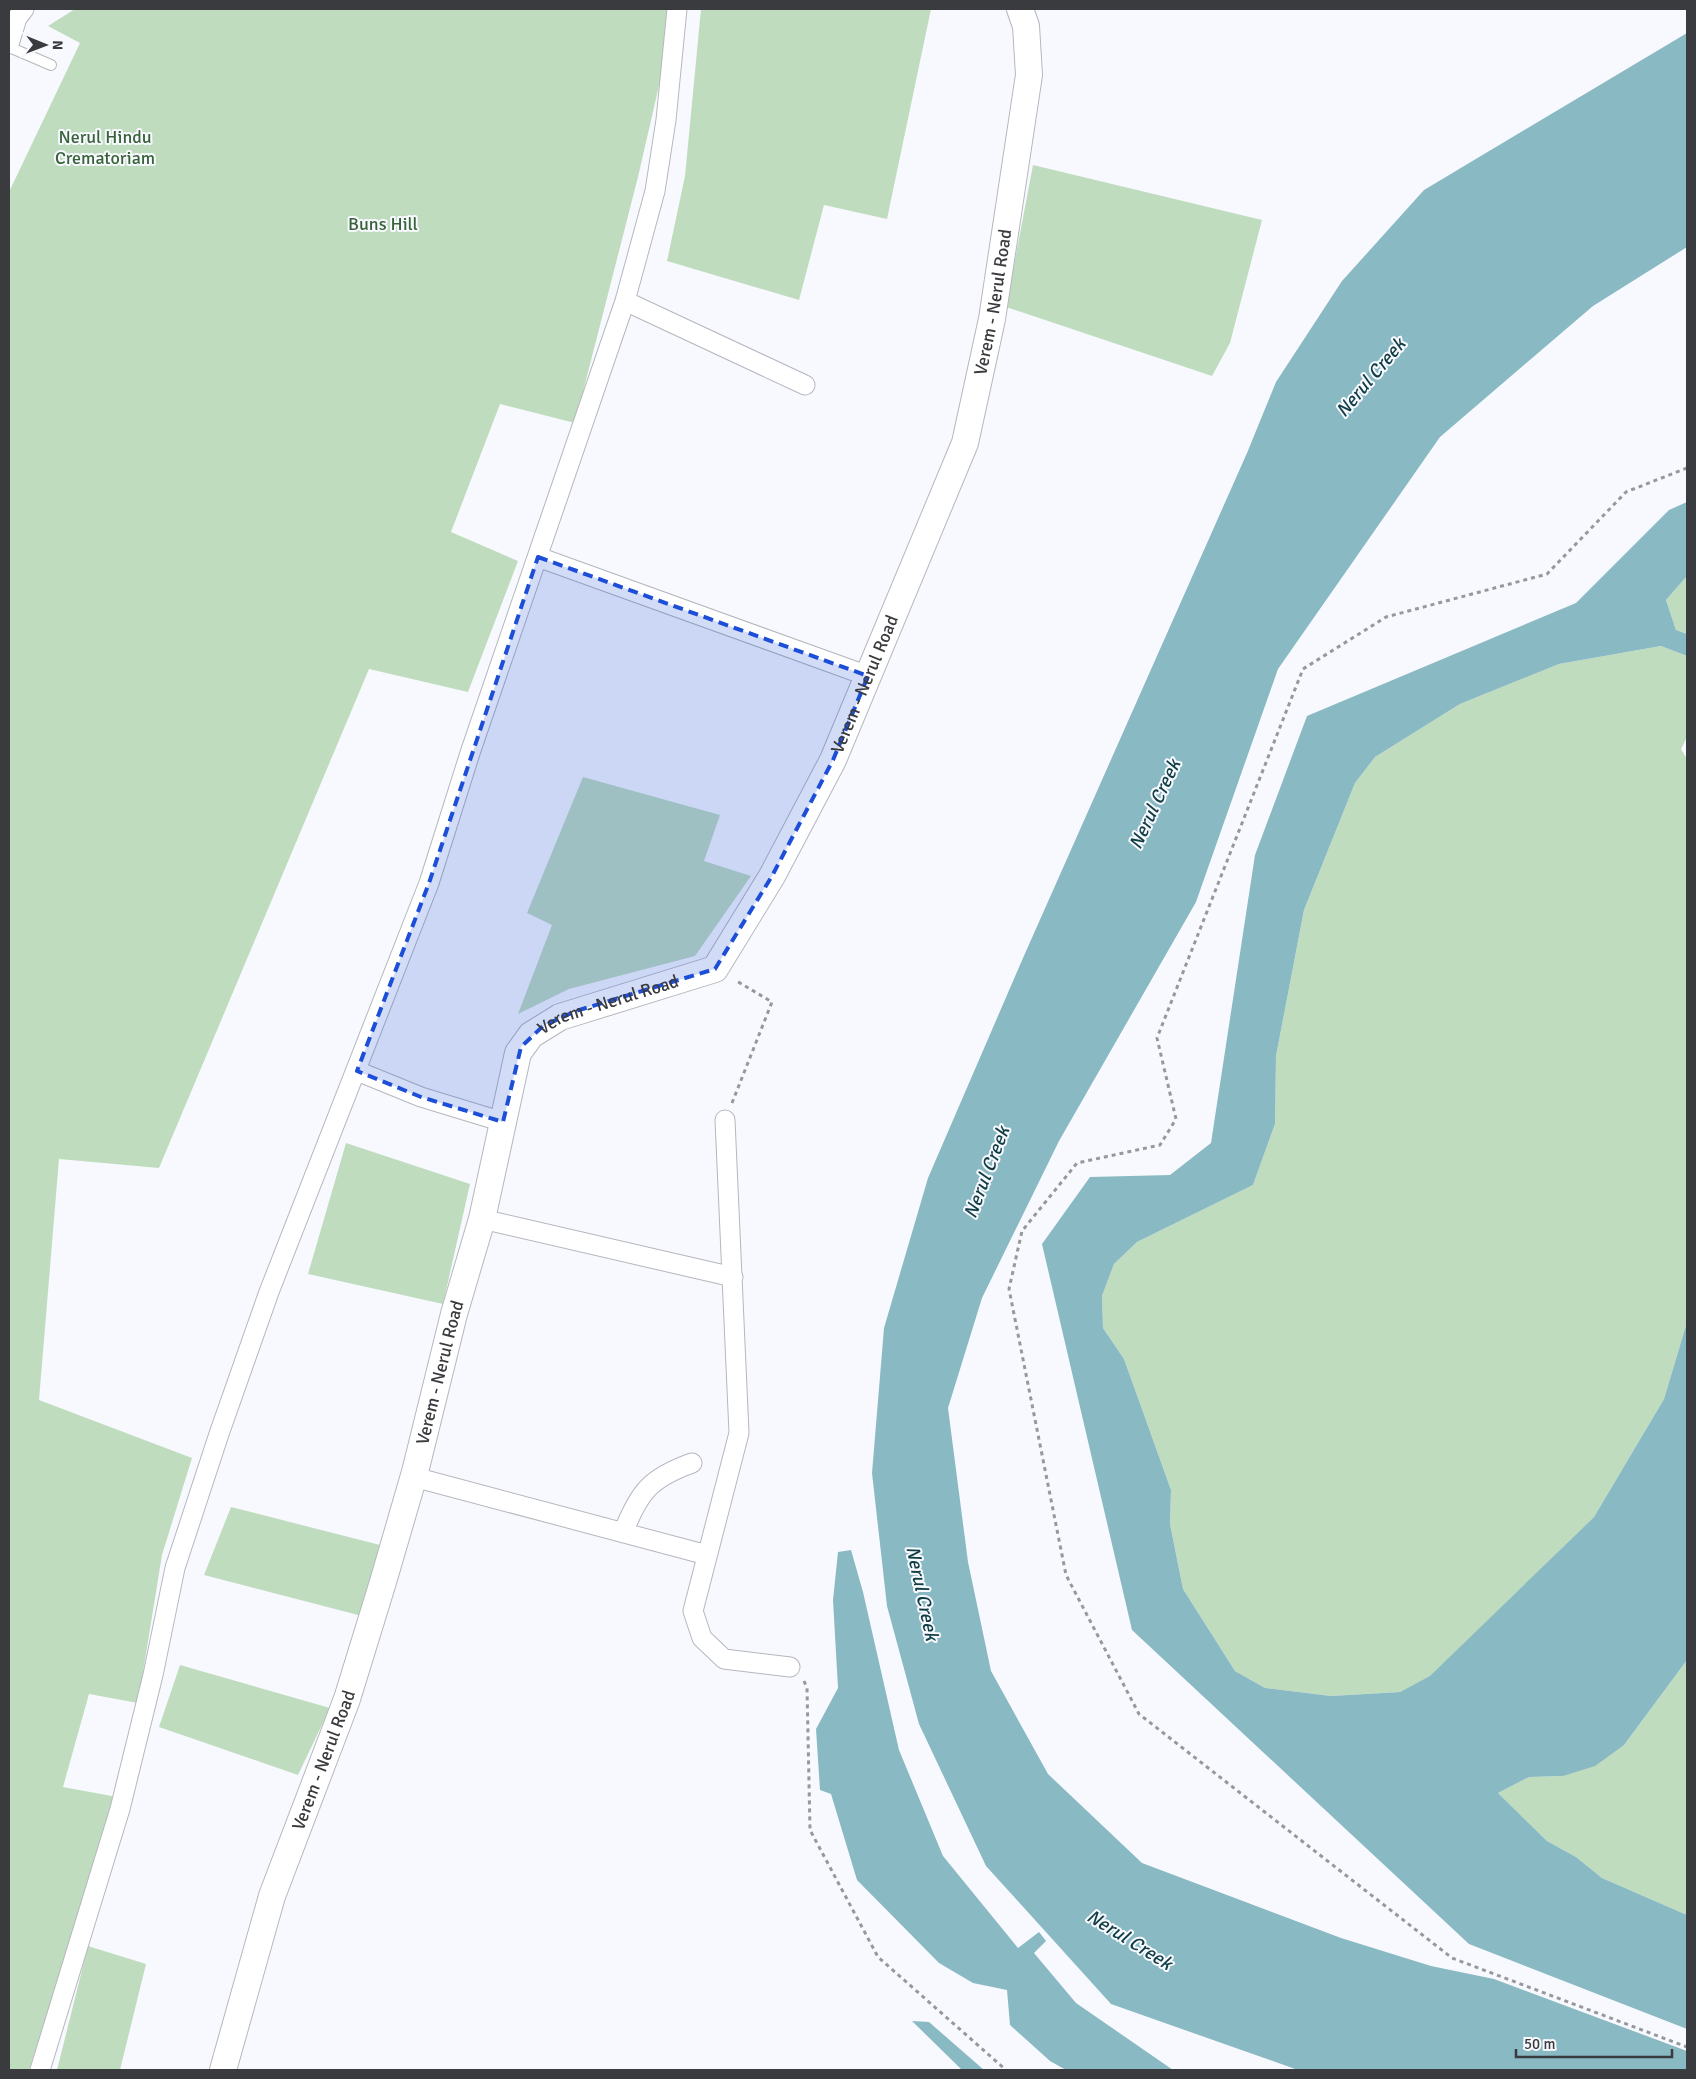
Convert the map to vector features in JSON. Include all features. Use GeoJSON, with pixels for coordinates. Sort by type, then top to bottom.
{"type":"FeatureCollection","features":[{"type":"Feature","properties":{"kind":"main road","name":"Verem - Nerul Road"},"geometry":{"type":"LineString","coordinates":[[223,2070],[272,1896],[348,1700],[414,1477],[454,1314],[482,1219],[518,1053],[537,1030],[576,1011],[715,969],[772,876],[833,760],[966,443],[992,320],[1029,75],[1026,26],[1020,9]]}},
{"type":"Feature","properties":{"kind":"street"},"geometry":{"type":"LineString","coordinates":[[9,45],[17,18],[24,9]]}},
{"type":"Feature","properties":{"kind":"street"},"geometry":{"type":"LineString","coordinates":[[40,2070],[120,1809],[153,1675],[175,1568],[269,1292],[357,1071],[429,882],[471,750],[625,301],[655,191],[666,120],[677,9]]}},
{"type":"Feature","properties":{"kind":"street"},"geometry":{"type":"LineString","coordinates":[[625,301],[805,385]]}},
{"type":"Feature","properties":{"kind":"street"},"geometry":{"type":"LineString","coordinates":[[538,557],[868,676]]}},
{"type":"Feature","properties":{"kind":"street"},"geometry":{"type":"LineString","coordinates":[[357,1071],[421,1097],[503,1122]]}},
{"type":"Feature","properties":{"kind":"street"},"geometry":{"type":"LineString","coordinates":[[725,1120],[739,1433],[693,1611],[702,1638],[724,1659],[790,1667]]}},
{"type":"Feature","properties":{"kind":"street"},"geometry":{"type":"LineString","coordinates":[[482,1219],[733,1277]]}},
{"type":"Feature","properties":{"kind":"street"},"geometry":{"type":"LineString","coordinates":[[623,1533],[634,1504],[648,1487],[669,1471],[692,1463]]}},
{"type":"Feature","properties":{"kind":"street"},"geometry":{"type":"LineString","coordinates":[[414,1477],[707,1555]]}},
{"type":"Feature","properties":{"kind":"lane"},"geometry":{"type":"LineString","coordinates":[[9,45],[51,65]]}},
{"type":"Feature","properties":{"kind":"path"},"geometry":{"type":"LineString","coordinates":[[1687,468],[1626,492],[1547,574],[1386,617],[1303,669],[1157,1038],[1176,1119],[1160,1146],[1077,1163],[1022,1231],[1008,1289],[1066,1575],[1139,1714],[1452,1958],[1687,2047]]}},
{"type":"Feature","properties":{"kind":"path"},"geometry":{"type":"LineString","coordinates":[[715,969],[772,1002],[725,1120]]}},
{"type":"Feature","properties":{"kind":"path"},"geometry":{"type":"LineString","coordinates":[[790,1667],[800,1673],[807,1688],[810,1830],[814,1839],[878,1956],[1006,2070]]}},
{"type":"Feature","properties":{"kind":"highlighted area"},"geometry":{"type":"Polygon","coordinates":[[[538,557],[868,676],[833,760],[772,876],[715,969],[576,1011],[543,1026],[521,1047],[503,1122],[421,1097],[357,1071],[429,883],[538,557]]]}},
{"type":"Feature","properties":{"kind":"green space","name":"Buns Hill"},"geometry":{"type":"Polygon","coordinates":[[[75,9],[668,9],[666,55],[638,177],[575,423],[500,404],[451,532],[518,561],[468,692],[369,669],[159,1168],[59,1159],[39,1400],[192,1458],[162,1555],[138,1703],[89,1694],[63,1787],[117,1797],[29,2070],[9,2070],[9,192],[80,43],[48,26],[75,9]]]}},
{"type":"Feature","properties":{"kind":"green space"},"geometry":{"type":"Polygon","coordinates":[[[701,9],[931,9],[887,219],[824,205],[799,300],[667,261],[685,176],[701,9]]]}},
{"type":"Feature","properties":{"kind":"green space"},"geometry":{"type":"Polygon","coordinates":[[[1033,165],[1262,220],[1230,343],[1212,376],[1006,307],[1033,165]]]}},
{"type":"Feature","properties":{"kind":"green space"},"geometry":{"type":"Polygon","coordinates":[[[1687,576],[1687,634],[1676,630],[1666,600],[1687,576]]]}},
{"type":"Feature","properties":{"kind":"green space"},"geometry":{"type":"Polygon","coordinates":[[[1661,646],[1687,656],[1687,737],[1681,749],[1687,759],[1687,1322],[1664,1399],[1594,1517],[1431,1676],[1400,1692],[1331,1696],[1265,1688],[1235,1671],[1183,1589],[1170,1524],[1171,1490],[1124,1359],[1103,1328],[1102,1296],[1114,1264],[1137,1242],[1253,1185],[1275,1124],[1276,1056],[1304,910],[1355,783],[1375,757],[1460,704],[1559,664],[1661,646]]]}},
{"type":"Feature","properties":{"kind":"green space"},"geometry":{"type":"Polygon","coordinates":[[[583,777],[720,815],[704,861],[751,876],[695,956],[569,989],[518,1014],[552,925],[527,913],[583,777]]]}},
{"type":"Feature","properties":{"kind":"green space"},"geometry":{"type":"Polygon","coordinates":[[[346,1143],[470,1184],[443,1304],[308,1274],[346,1143]]]}},
{"type":"Feature","properties":{"kind":"green space"},"geometry":{"type":"Polygon","coordinates":[[[231,1507],[384,1546],[362,1616],[204,1575],[231,1507]]]}},
{"type":"Feature","properties":{"kind":"green space"},"geometry":{"type":"Polygon","coordinates":[[[1687,1660],[1687,1915],[1602,1878],[1576,1857],[1547,1841],[1498,1793],[1529,1777],[1563,1776],[1624,1745],[1687,1660]]]}},
{"type":"Feature","properties":{"kind":"green space"},"geometry":{"type":"Polygon","coordinates":[[[180,1665],[330,1708],[298,1775],[159,1727],[180,1665]]]}},
{"type":"Feature","properties":{"kind":"green space"},"geometry":{"type":"Polygon","coordinates":[[[88,1946],[146,1964],[120,2070],[57,2070],[88,1946]]]}},
{"type":"Feature","properties":{"kind":"water","name":"Nerul Creek"},"geometry":{"type":"Polygon","coordinates":[[[1687,33],[1687,247],[1593,306],[1440,437],[1278,669],[1196,902],[1059,1141],[982,1298],[948,1408],[968,1562],[991,1671],[1048,1774],[1142,1863],[1341,1938],[1431,1966],[1494,1979],[1687,2051],[1687,2070],[1298,2070],[1111,2004],[986,1866],[919,1724],[887,1606],[872,1473],[884,1328],[928,1178],[1023,958],[1247,453],[1276,382],[1342,281],[1424,190],[1687,33]]]}},
{"type":"Feature","properties":{"kind":"water"},"geometry":{"type":"Polygon","coordinates":[[[1687,502],[1687,576],[1666,600],[1676,630],[1687,634],[1687,656],[1661,646],[1559,664],[1460,704],[1375,757],[1355,783],[1304,910],[1276,1056],[1275,1124],[1253,1185],[1137,1242],[1114,1264],[1102,1296],[1103,1328],[1124,1359],[1171,1490],[1170,1524],[1183,1589],[1235,1671],[1265,1688],[1331,1696],[1400,1692],[1430,1676],[1594,1517],[1664,1399],[1687,1322],[1687,1660],[1624,1745],[1595,1766],[1563,1776],[1529,1777],[1498,1793],[1547,1841],[1576,1857],[1602,1878],[1687,1915],[1687,2029],[1469,1944],[1132,1630],[1042,1244],[1090,1177],[1170,1175],[1211,1143],[1255,855],[1307,716],[1576,603],[1669,510],[1687,502]]]}},
{"type":"Feature","properties":{"kind":"water"},"geometry":{"type":"Polygon","coordinates":[[[851,1550],[863,1592],[899,1750],[943,1856],[1018,1948],[1039,1932],[1046,1941],[1034,1953],[1076,2003],[1173,2070],[1066,2070],[1050,2061],[1010,2025],[1007,1990],[973,1983],[939,1963],[857,1880],[831,1794],[820,1790],[816,1729],[838,1688],[833,1600],[838,1552],[851,1550]]]}},
{"type":"Feature","properties":{"kind":"water"},"geometry":{"type":"Polygon","coordinates":[[[912,2021],[929,2022],[984,2070],[962,2070],[912,2021]]]}},
{"type":"Feature","properties":{"kind":"park label","name":"Nerul Hindu Crematoriam"},"geometry":{"type":"Point","coordinates":[105,147]}}]}
